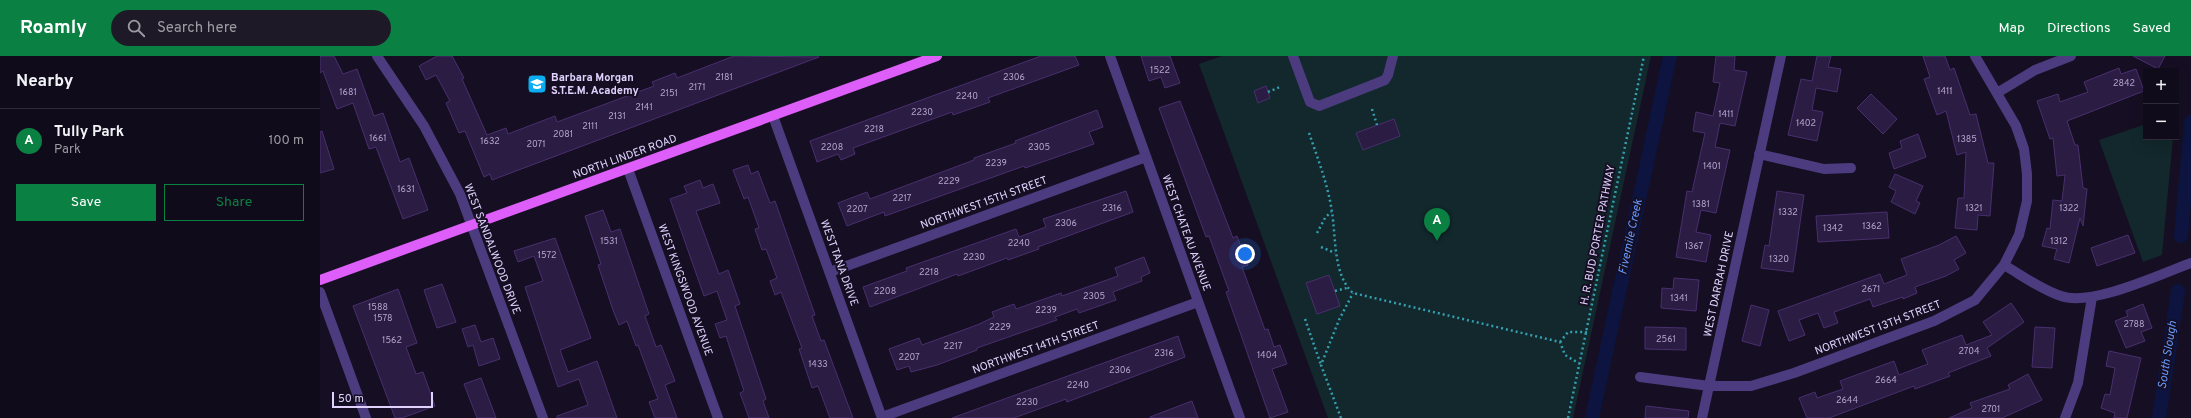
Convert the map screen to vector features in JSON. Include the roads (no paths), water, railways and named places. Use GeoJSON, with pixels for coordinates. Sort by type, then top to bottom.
{"type":"FeatureCollection","features":[{"type":"Feature","properties":{"kind":"main road","name":"NORTH LINDER ROAD"},"geometry":{"type":"LineString","coordinates":[[320,280],[937,56]]}},
{"type":"Feature","properties":{"kind":"street","name":"WEST SANDALWOOD DRIVE"},"geometry":{"type":"LineString","coordinates":[[377,56],[424,126],[460,194],[542,418]]}},
{"type":"Feature","properties":{"kind":"street","name":"WEST CHATEAU AVENUE"},"geometry":{"type":"LineString","coordinates":[[1110,56],[1240,418]]}},
{"type":"Feature","properties":{"kind":"street"},"geometry":{"type":"LineString","coordinates":[[1293,56],[1310,102],[1319,106],[1385,80],[1388,75],[1393,56]]}},
{"type":"Feature","properties":{"kind":"street","name":"WEST DARRAH DRIVE"},"geometry":{"type":"LineString","coordinates":[[1702,418],[1781,56]]}},
{"type":"Feature","properties":{"kind":"street","name":"NORTHWEST 13TH STREET"},"geometry":{"type":"LineString","coordinates":[[1640,377],[1709,386],[1751,386],[1794,373],[1934,321],[1975,300],[2004,265],[2019,235],[2027,202],[2027,174],[2024,149],[2016,126],[1975,56]]}},
{"type":"Feature","properties":{"kind":"street"},"geometry":{"type":"LineString","coordinates":[[1997,93],[2036,70],[2071,56]]}},
{"type":"Feature","properties":{"kind":"street","name":"WEST TANA DRIVE"},"geometry":{"type":"LineString","coordinates":[[773,116],[882,418]]}},
{"type":"Feature","properties":{"kind":"street"},"geometry":{"type":"LineString","coordinates":[[1759,154],[1824,169],[1852,168]]}},
{"type":"Feature","properties":{"kind":"street","name":"NORTHWEST 15TH STREET"},"geometry":{"type":"LineString","coordinates":[[830,272],[1146,157]]}},
{"type":"Feature","properties":{"kind":"street","name":"WEST KINGSWOOD AVENUE"},"geometry":{"type":"LineString","coordinates":[[628,169],[718,418]]}},
{"type":"Feature","properties":{"kind":"street"},"geometry":{"type":"LineString","coordinates":[[2004,265],[2036,285],[2063,297],[2092,297],[2110,293],[2191,263]]}},
{"type":"Feature","properties":{"kind":"street"},"geometry":{"type":"LineString","coordinates":[[320,292],[366,418]]}},
{"type":"Feature","properties":{"kind":"street"},"geometry":{"type":"LineString","coordinates":[[2065,418],[2078,383],[2092,297]]}},
{"type":"Feature","properties":{"kind":"street","name":"NORTHWEST 14TH STREET"},"geometry":{"type":"LineString","coordinates":[[882,418],[1198,302]]}},
{"type":"Feature","properties":{"kind":"waterway","name":"Fivemile Creek"},"geometry":{"type":"LineString","coordinates":[[1592,418],[1670,56]]}},
{"type":"Feature","properties":{"kind":"waterway","name":"South Slough"},"geometry":{"type":"LineString","coordinates":[[2181,236],[2191,122]]}},
{"type":"Feature","properties":{"kind":"waterway","name":"South Slough"},"geometry":{"type":"LineString","coordinates":[[2159,418],[2178,291]]}},
{"type":"Feature","properties":{"kind":"place","name":"Barbara Morgan S.T.E.M. Academy"},"geometry":{"type":"Point","coordinates":[537,84]}},
{"type":"Feature","properties":{"kind":"place","name":"Tully Park"},"geometry":{"type":"Point","coordinates":[1437,241]}}]}
